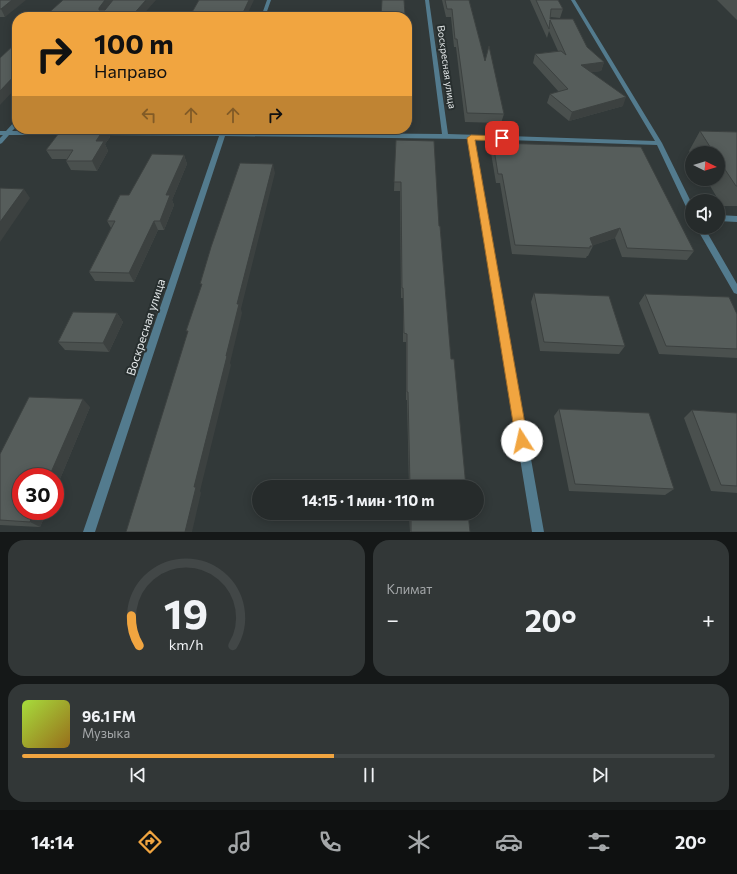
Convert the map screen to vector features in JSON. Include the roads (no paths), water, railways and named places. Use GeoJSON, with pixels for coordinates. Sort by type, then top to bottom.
{"type":"FeatureCollection","features":[{"type":"Feature","properties":{"kind":"street"},"geometry":{"type":"LineString","coordinates":[[265,12],[269,0]]}},
{"type":"Feature","properties":{"kind":"street","name":"Воскресная улица"},"geometry":{"type":"LineString","coordinates":[[426,0],[445,136]]}},
{"type":"Feature","properties":{"kind":"street"},"geometry":{"type":"LineString","coordinates":[[573,0],[659,143],[685,197]]}},
{"type":"Feature","properties":{"kind":"street"},"geometry":{"type":"LineString","coordinates":[[0,142],[12,128]]}},
{"type":"Feature","properties":{"kind":"street"},"geometry":{"type":"LineString","coordinates":[[0,133],[12,133]]}},
{"type":"Feature","properties":{"kind":"street","name":"Воскресная улица"},"geometry":{"type":"LineString","coordinates":[[89,532],[222,134]]}},
{"type":"Feature","properties":{"kind":"street"},"geometry":{"type":"LineString","coordinates":[[356,134],[659,143]]}},
{"type":"Feature","properties":{"kind":"street"},"geometry":{"type":"LineString","coordinates":[[471,138],[538,532]]}},
{"type":"Feature","properties":{"kind":"street"},"geometry":{"type":"LineString","coordinates":[[725,218],[737,219]]}},
{"type":"Feature","properties":{"kind":"street"},"geometry":{"type":"LineString","coordinates":[[704,234],[737,291]]}}]}
